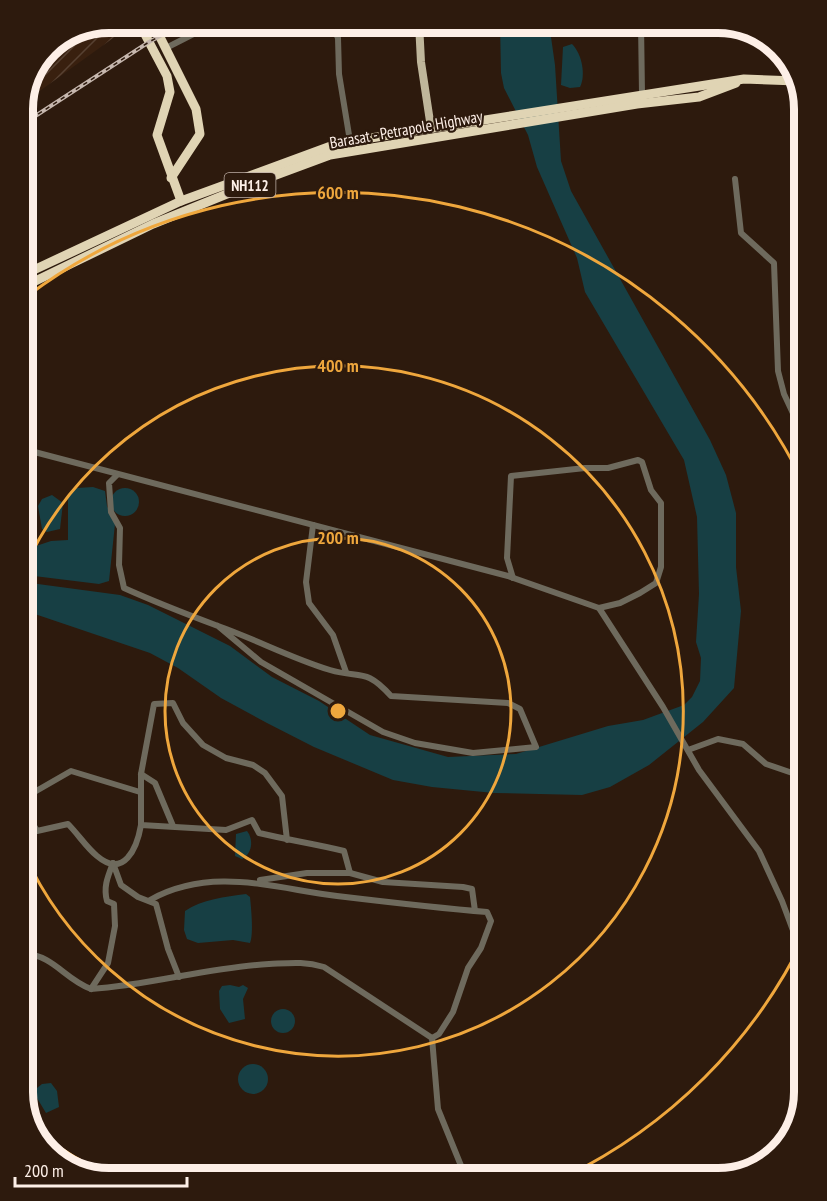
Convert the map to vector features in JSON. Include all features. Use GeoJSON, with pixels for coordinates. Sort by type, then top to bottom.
{"type":"FeatureCollection","features":[{"type":"Feature","properties":{"kind":"highway"},"geometry":{"type":"LineString","coordinates":[[145,33],[167,76],[170,92],[158,135],[171,178],[181,201]]}},
{"type":"Feature","properties":{"kind":"highway"},"geometry":{"type":"LineString","coordinates":[[158,33],[196,109],[200,134],[171,178]]}},
{"type":"Feature","properties":{"kind":"highway","name":"Barasat - Petrapole Highway"},"geometry":{"type":"LineString","coordinates":[[33,270],[181,201],[350,141],[490,118],[699,97],[744,79]]}},
{"type":"Feature","properties":{"kind":"highway","name":"Barasat - Petrapole Highway"},"geometry":{"type":"LineString","coordinates":[[33,282],[153,224],[249,185],[330,156],[492,130],[642,94],[744,79],[788,81]]}},
{"type":"Feature","properties":{"kind":"main road"},"geometry":{"type":"LineString","coordinates":[[420,33],[421,62],[431,128]]}},
{"type":"Feature","properties":{"kind":"street"},"geometry":{"type":"LineString","coordinates":[[166,48],[194,33]]}},
{"type":"Feature","properties":{"kind":"street"},"geometry":{"type":"LineString","coordinates":[[336,33],[338,38],[341,87],[350,141]]}},
{"type":"Feature","properties":{"kind":"street"},"geometry":{"type":"LineString","coordinates":[[641,33],[642,94]]}},
{"type":"Feature","properties":{"kind":"street"},"geometry":{"type":"LineString","coordinates":[[735,179],[741,233],[774,263],[778,371],[784,394],[794,416]]}},
{"type":"Feature","properties":{"kind":"street"},"geometry":{"type":"LineString","coordinates":[[33,452],[513,578],[599,608],[620,603],[656,583],[661,567],[661,503],[651,490],[642,462],[638,460],[608,468],[585,468],[511,476],[507,558],[513,578]]}},
{"type":"Feature","properties":{"kind":"street"},"geometry":{"type":"LineString","coordinates":[[117,475],[109,483],[108,494],[111,512],[119,525],[118,565],[124,588],[188,616],[218,626],[331,670],[361,674],[380,684],[391,696],[508,703],[520,709],[536,747],[473,753],[415,743],[383,732],[261,662],[218,626]]}},
{"type":"Feature","properties":{"kind":"street"},"geometry":{"type":"LineString","coordinates":[[313,525],[306,582],[309,603],[333,635],[346,672]]}},
{"type":"Feature","properties":{"kind":"street"},"geometry":{"type":"LineString","coordinates":[[599,608],[663,707],[699,770],[759,851],[794,933]]}},
{"type":"Feature","properties":{"kind":"street"},"geometry":{"type":"LineString","coordinates":[[33,823],[38,831],[68,824],[96,856],[113,863],[121,863],[130,858],[136,847],[141,825],[141,774],[149,744],[154,704],[173,703],[183,723],[203,745],[226,758],[253,765],[265,773],[282,796],[287,840]]}},
{"type":"Feature","properties":{"kind":"street"},"geometry":{"type":"LineString","coordinates":[[688,749],[718,739],[743,744],[766,764],[794,774]]}},
{"type":"Feature","properties":{"kind":"street"},"geometry":{"type":"LineString","coordinates":[[33,793],[71,771],[140,792]]}},
{"type":"Feature","properties":{"kind":"street"},"geometry":{"type":"LineString","coordinates":[[141,774],[155,783],[173,826]]}},
{"type":"Feature","properties":{"kind":"street"},"geometry":{"type":"LineString","coordinates":[[141,825],[226,830],[252,820],[259,833],[344,851],[350,873]]}},
{"type":"Feature","properties":{"kind":"street"},"geometry":{"type":"LineString","coordinates":[[113,863],[121,885],[138,897],[156,904],[168,949],[177,965],[179,977]]}},
{"type":"Feature","properties":{"kind":"street"},"geometry":{"type":"LineString","coordinates":[[91,989],[108,963],[115,926],[114,904],[107,901],[105,894],[106,880],[113,863]]}},
{"type":"Feature","properties":{"kind":"street"},"geometry":{"type":"LineString","coordinates":[[150,900],[170,889],[190,885],[255,881],[307,873],[350,873],[383,882],[472,889],[475,911]]}},
{"type":"Feature","properties":{"kind":"street"},"geometry":{"type":"LineString","coordinates":[[255,881],[340,896],[487,912],[491,921],[481,948],[468,968],[453,1012],[439,1034],[432,1038]]}},
{"type":"Feature","properties":{"kind":"street"},"geometry":{"type":"LineString","coordinates":[[33,954],[56,963],[91,989],[179,977],[198,971],[237,965],[305,961],[324,967],[432,1038]]}},
{"type":"Feature","properties":{"kind":"street"},"geometry":{"type":"LineString","coordinates":[[432,1038],[438,1109],[462,1168]]}},
{"type":"Feature","properties":{"kind":"shaded area"},"geometry":{"type":"Polygon","coordinates":[[[120,33],[34,95],[46,67],[55,55],[67,46],[94,34],[120,33]]]}},
{"type":"Feature","properties":{"kind":"water"},"geometry":{"type":"Polygon","coordinates":[[[500,33],[550,33],[555,65],[561,161],[571,191],[710,440],[726,475],[736,513],[736,567],[741,611],[734,688],[703,722],[649,765],[610,787],[582,795],[494,793],[432,787],[393,780],[314,747],[267,723],[221,698],[178,668],[150,653],[33,613],[33,583],[120,595],[148,605],[230,646],[272,677],[319,701],[370,735],[448,757],[516,754],[608,726],[643,720],[684,705],[692,697],[700,681],[701,658],[696,642],[699,594],[697,517],[684,460],[585,292],[577,258],[537,167],[528,135],[504,88],[501,73],[500,33]]]}},
{"type":"Feature","properties":{"kind":"water"},"geometry":{"type":"Polygon","coordinates":[[[572,44],[581,59],[583,77],[580,87],[570,88],[561,85],[563,47],[572,44]]]}},
{"type":"Feature","properties":{"kind":"water"},"geometry":{"type":"Polygon","coordinates":[[[93,487],[105,491],[107,506],[115,524],[109,581],[99,584],[34,576],[33,574],[33,547],[51,541],[68,540],[68,495],[77,488],[93,487]]]}},
{"type":"Feature","properties":{"kind":"water"},"geometry":{"type":"Polygon","coordinates":[[[125,488],[135,492],[139,502],[135,512],[125,516],[115,512],[111,502],[115,492],[125,488]]]}},
{"type":"Feature","properties":{"kind":"water"},"geometry":{"type":"Polygon","coordinates":[[[52,495],[63,503],[60,529],[47,532],[42,529],[38,506],[42,499],[52,495]]]}},
{"type":"Feature","properties":{"kind":"water"},"geometry":{"type":"Polygon","coordinates":[[[247,831],[251,838],[251,846],[248,854],[242,859],[235,856],[236,834],[247,831]]]}},
{"type":"Feature","properties":{"kind":"water"},"geometry":{"type":"Polygon","coordinates":[[[246,894],[250,897],[251,907],[250,943],[233,940],[198,943],[187,939],[184,930],[185,911],[206,901],[246,894]]]}},
{"type":"Feature","properties":{"kind":"water"},"geometry":{"type":"Polygon","coordinates":[[[243,985],[248,988],[243,999],[245,1019],[229,1023],[220,1009],[219,991],[222,986],[239,987],[243,985]]]}},
{"type":"Feature","properties":{"kind":"water"},"geometry":{"type":"Polygon","coordinates":[[[283,1009],[292,1012],[295,1021],[292,1030],[283,1033],[274,1030],[271,1021],[274,1012],[283,1009]]]}},
{"type":"Feature","properties":{"kind":"water"},"geometry":{"type":"Polygon","coordinates":[[[253,1064],[264,1068],[268,1079],[264,1090],[253,1094],[242,1090],[238,1079],[242,1068],[253,1064]]]}},
{"type":"Feature","properties":{"kind":"water"},"geometry":{"type":"Polygon","coordinates":[[[51,1083],[57,1091],[59,1107],[46,1113],[37,1098],[37,1088],[42,1084],[51,1083]]]}},
{"type":"Feature","properties":{"kind":"railway"},"geometry":{"type":"LineString","coordinates":[[33,117],[166,33]]}}]}
